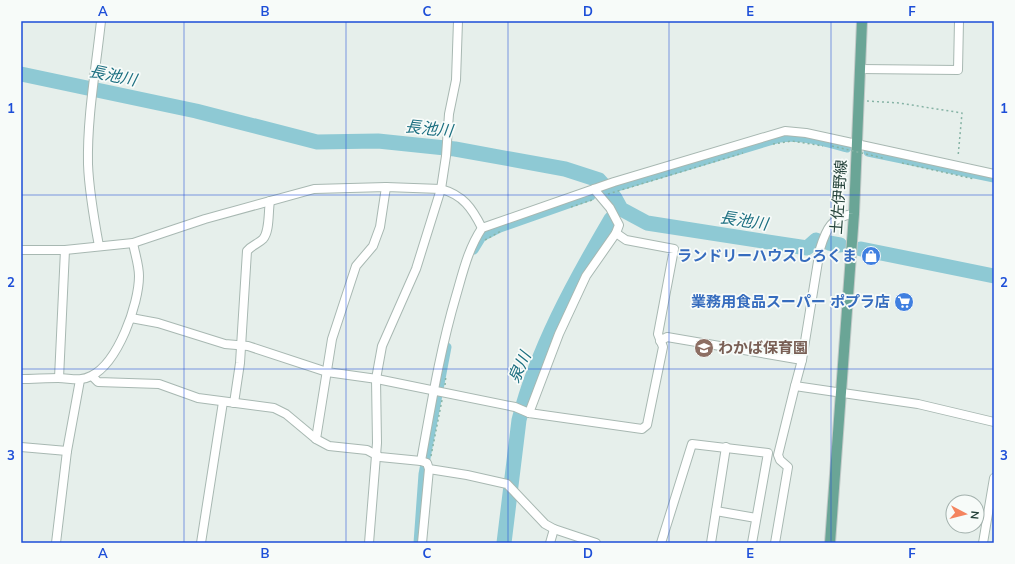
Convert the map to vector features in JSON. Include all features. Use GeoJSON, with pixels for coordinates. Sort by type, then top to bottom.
{"type":"FeatureCollection","features":[{"type":"Feature","properties":{"kind":"main road","name":"土佐伊野線"},"geometry":{"type":"LineString","coordinates":[[830,543],[854,214],[862,21]]}},
{"type":"Feature","properties":{"kind":"street"},"geometry":{"type":"LineString","coordinates":[[99,246],[93,214],[88,164],[92,101],[101,21]]}},
{"type":"Feature","properties":{"kind":"street"},"geometry":{"type":"LineString","coordinates":[[369,543],[377,442],[376,379],[382,346],[416,269],[441,189],[448,138],[448,114],[456,80],[458,21]]}},
{"type":"Feature","properties":{"kind":"street"},"geometry":{"type":"LineString","coordinates":[[860,69],[958,70],[958,21]]}},
{"type":"Feature","properties":{"kind":"street"},"geometry":{"type":"LineString","coordinates":[[422,543],[425,464],[438,393],[446,329],[466,259],[473,242],[482,228],[614,182],[785,131],[806,133],[994,174]]}},
{"type":"Feature","properties":{"kind":"street"},"geometry":{"type":"LineString","coordinates":[[316,439],[332,339],[356,266],[373,246],[380,227],[386,187]]}},
{"type":"Feature","properties":{"kind":"street"},"geometry":{"type":"LineString","coordinates":[[21,250],[65,250],[133,243],[205,219],[314,189],[386,187],[441,189],[454,192],[466,202],[482,228]]}},
{"type":"Feature","properties":{"kind":"street"},"geometry":{"type":"LineString","coordinates":[[524,411],[586,276],[616,233],[619,225],[618,220],[604,196],[596,188]]}},
{"type":"Feature","properties":{"kind":"street"},"geometry":{"type":"LineString","coordinates":[[234,403],[241,345],[247,251],[262,240],[266,234],[270,201]]}},
{"type":"Feature","properties":{"kind":"street"},"geometry":{"type":"LineString","coordinates":[[775,543],[788,467],[780,460],[778,455],[802,360],[820,249],[824,236],[833,221],[842,215],[854,214]]}},
{"type":"Feature","properties":{"kind":"street"},"geometry":{"type":"LineString","coordinates":[[131,318],[158,323],[225,344],[248,346],[327,372],[376,379],[524,411],[642,429],[647,425],[663,347],[658,334],[674,249],[626,240],[616,233]]}},
{"type":"Feature","properties":{"kind":"street"},"geometry":{"type":"LineString","coordinates":[[21,379],[59,378],[80,380],[92,376],[109,360],[120,344],[131,318],[139,276],[133,243]]}},
{"type":"Feature","properties":{"kind":"street"},"geometry":{"type":"LineString","coordinates":[[59,378],[65,250]]}},
{"type":"Feature","properties":{"kind":"street"},"geometry":{"type":"LineString","coordinates":[[660,341],[666,337],[802,360]]}},
{"type":"Feature","properties":{"kind":"street"},"geometry":{"type":"LineString","coordinates":[[92,376],[98,382],[158,384],[198,398],[274,408],[286,414],[316,439],[329,446],[367,450],[380,457],[425,464],[510,486],[532,512],[545,524],[554,529],[596,543]]}},
{"type":"Feature","properties":{"kind":"street"},"geometry":{"type":"LineString","coordinates":[[56,543],[67,451],[80,380]]}},
{"type":"Feature","properties":{"kind":"street"},"geometry":{"type":"LineString","coordinates":[[795,386],[840,391],[918,404],[994,422]]}},
{"type":"Feature","properties":{"kind":"street"},"geometry":{"type":"LineString","coordinates":[[201,543],[223,402]]}},
{"type":"Feature","properties":{"kind":"street"},"geometry":{"type":"LineString","coordinates":[[661,543],[692,444],[726,447],[778,455]]}},
{"type":"Feature","properties":{"kind":"street"},"geometry":{"type":"LineString","coordinates":[[21,447],[67,451]]}},
{"type":"Feature","properties":{"kind":"street"},"geometry":{"type":"LineString","coordinates":[[711,543],[726,447]]}},
{"type":"Feature","properties":{"kind":"street"},"geometry":{"type":"LineString","coordinates":[[752,543],[768,453]]}},
{"type":"Feature","properties":{"kind":"street"},"geometry":{"type":"LineString","coordinates":[[983,543],[992,498],[994,478]]}},
{"type":"Feature","properties":{"kind":"street"},"geometry":{"type":"LineString","coordinates":[[716,511],[756,518]]}},
{"type":"Feature","properties":{"kind":"street"},"geometry":{"type":"LineString","coordinates":[[550,543],[554,529]]}},
{"type":"Feature","properties":{"kind":"path"},"geometry":{"type":"LineString","coordinates":[[859,100],[899,103],[962,113],[957,167]]}},
{"type":"Feature","properties":{"kind":"path"},"geometry":{"type":"LineString","coordinates":[[769,145],[792,141],[824,146]]}},
{"type":"Feature","properties":{"kind":"path"},"geometry":{"type":"LineString","coordinates":[[832,146],[890,160]]}},
{"type":"Feature","properties":{"kind":"path"},"geometry":{"type":"LineString","coordinates":[[565,209],[623,189],[746,152]]}},
{"type":"Feature","properties":{"kind":"path"},"geometry":{"type":"LineString","coordinates":[[896,162],[979,180]]}},
{"type":"Feature","properties":{"kind":"path"},"geometry":{"type":"LineString","coordinates":[[481,243],[489,236],[507,228]]}},
{"type":"Feature","properties":{"kind":"path"},"geometry":{"type":"LineString","coordinates":[[425,464],[438,393],[447,372]]}},
{"type":"Feature","properties":{"kind":"waterway","name":"長池川"},"geometry":{"type":"LineString","coordinates":[[21,74],[196,111],[317,142],[378,141],[455,149],[565,169],[599,180],[615,198],[621,209],[647,223],[807,248],[816,240]]}},
{"type":"Feature","properties":{"kind":"waterway"},"geometry":{"type":"LineString","coordinates":[[604,191],[780,138],[806,138],[847,148]]}},
{"type":"Feature","properties":{"kind":"waterway"},"geometry":{"type":"LineString","coordinates":[[868,152],[994,178]]}},
{"type":"Feature","properties":{"kind":"waterway"},"geometry":{"type":"LineString","coordinates":[[474,250],[482,237],[500,228],[591,196]]}},
{"type":"Feature","properties":{"kind":"waterway","name":"泉川"},"geometry":{"type":"LineString","coordinates":[[504,543],[519,420],[527,394],[546,342],[558,316],[611,219]]}},
{"type":"Feature","properties":{"kind":"waterway","name":"長池川"},"geometry":{"type":"LineString","coordinates":[[829,243],[840,245]]}},
{"type":"Feature","properties":{"kind":"waterway","name":"長池川"},"geometry":{"type":"LineString","coordinates":[[861,249],[994,276]]}},
{"type":"Feature","properties":{"kind":"waterway"},"geometry":{"type":"LineString","coordinates":[[418,543],[423,474],[447,347]]}},
{"type":"Feature","properties":{"kind":"place","name":"ランドリーハウスしろくま"},"geometry":{"type":"Point","coordinates":[871,256]}},
{"type":"Feature","properties":{"kind":"place","name":"業務用食品スーパー ポプラ店"},"geometry":{"type":"Point","coordinates":[904,302]}},
{"type":"Feature","properties":{"kind":"place","name":"わかば保育園"},"geometry":{"type":"Point","coordinates":[704,348]}}]}
